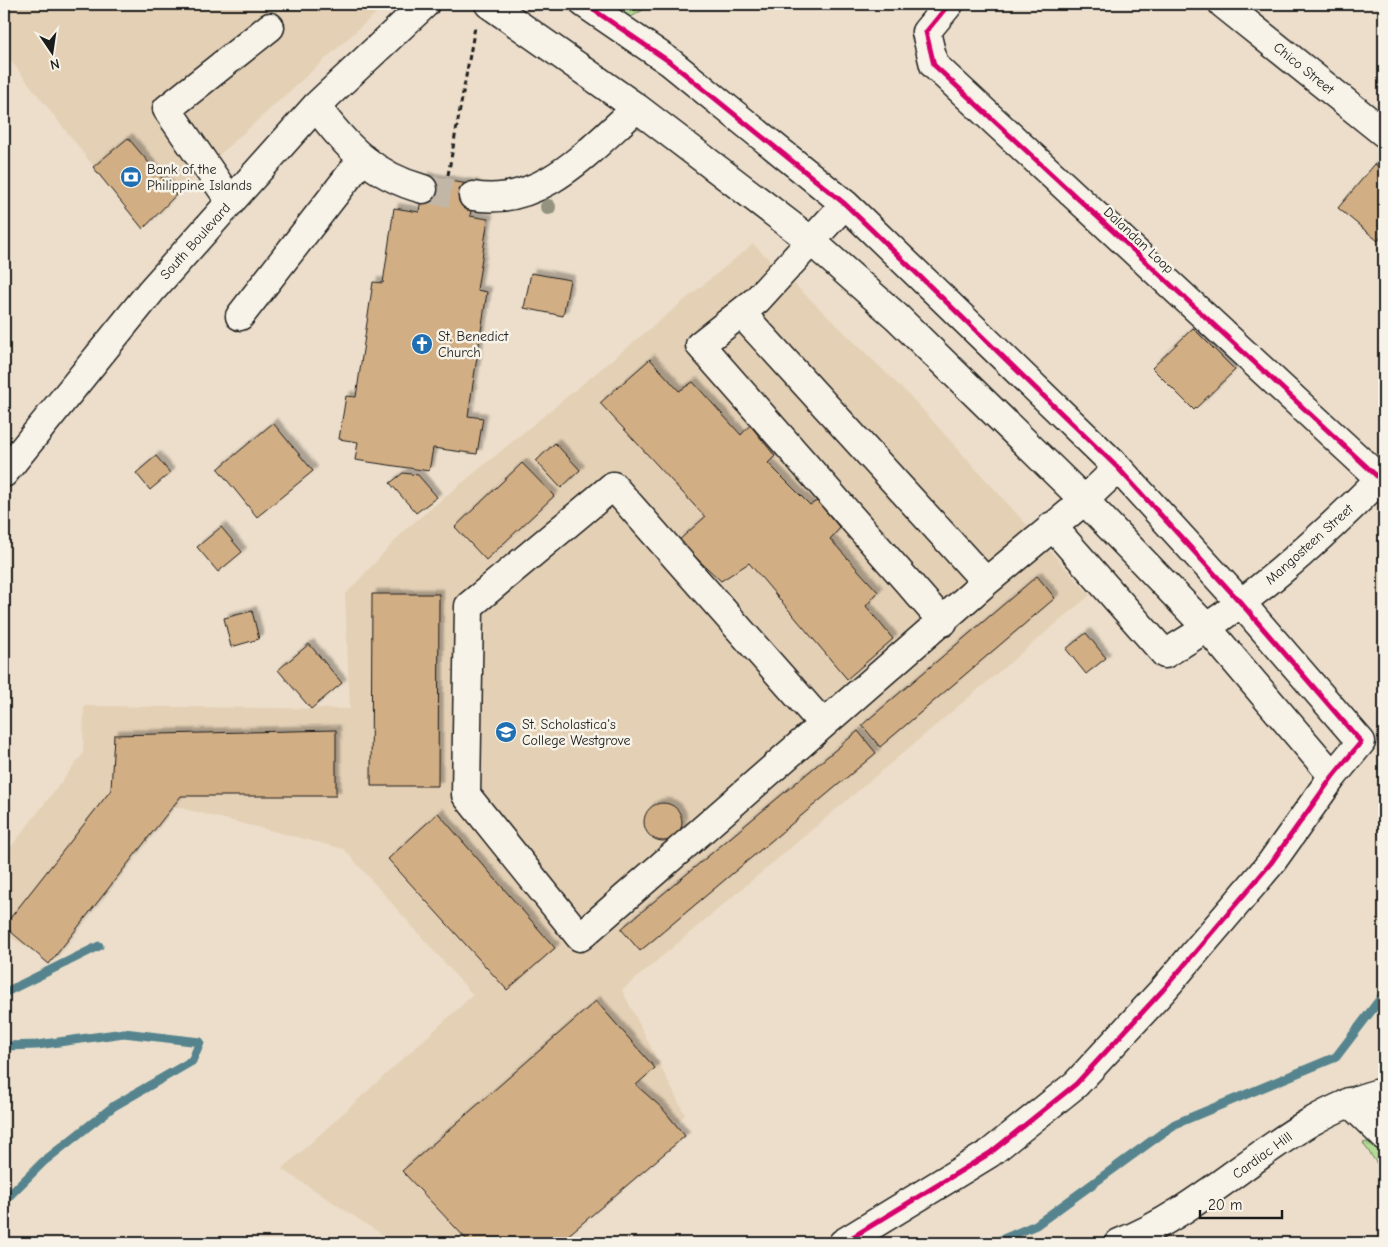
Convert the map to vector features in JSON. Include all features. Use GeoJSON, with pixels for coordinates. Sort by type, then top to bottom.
{"type":"FeatureCollection","features":[{"type":"Feature","properties":{"kind":"street","name":"South Boulevard"},"geometry":{"type":"LineString","coordinates":[[4,473],[151,291],[316,106],[425,4]]}},
{"type":"Feature","properties":{"kind":"street"},"geometry":{"type":"LineString","coordinates":[[585,4],[670,62],[845,204],[1118,468],[1241,603],[1361,742],[1333,776],[1264,870],[1163,990],[1076,1084],[990,1153],[843,1243]]}},
{"type":"Feature","properties":{"kind":"street","name":"Dalandan Loop"},"geometry":{"type":"LineString","coordinates":[[949,4],[926,32],[934,66],[1382,477]]}},
{"type":"Feature","properties":{"kind":"street","name":"Chico Street"},"geometry":{"type":"LineString","coordinates":[[1223,4],[1384,132]]}},
{"type":"Feature","properties":{"kind":"street"},"geometry":{"type":"LineString","coordinates":[[482,14],[637,108],[810,240],[898,317],[1084,500],[1208,629],[1333,776]]}},
{"type":"Feature","properties":{"kind":"street"},"geometry":{"type":"LineString","coordinates":[[231,202],[167,109],[270,27]]}},
{"type":"Feature","properties":{"kind":"street"},"geometry":{"type":"LineString","coordinates":[[316,106],[340,139],[380,173],[399,183],[435,185]]}},
{"type":"Feature","properties":{"kind":"street"},"geometry":{"type":"LineString","coordinates":[[473,196],[492,200],[518,196],[559,176],[637,108]]}},
{"type":"Feature","properties":{"kind":"street"},"geometry":{"type":"LineString","coordinates":[[240,316],[363,158]]}},
{"type":"Feature","properties":{"kind":"street"},"geometry":{"type":"LineString","coordinates":[[845,204],[757,300],[700,345],[943,622]]}},
{"type":"Feature","properties":{"kind":"street"},"geometry":{"type":"LineString","coordinates":[[741,313],[986,582]]}},
{"type":"Feature","properties":{"kind":"street"},"geometry":{"type":"LineString","coordinates":[[823,724],[613,486],[469,606],[466,795],[580,937],[823,724],[943,622],[986,582],[1084,500],[1118,468]]}},
{"type":"Feature","properties":{"kind":"street","name":"Mangosteen Street"},"geometry":{"type":"LineString","coordinates":[[1052,526],[1164,654],[1208,629],[1292,563],[1382,477]]}},
{"type":"Feature","properties":{"kind":"street","name":"Cardiac Hill"},"geometry":{"type":"LineString","coordinates":[[1119,1243],[1193,1205],[1306,1124],[1349,1102],[1384,1092]]}},
{"type":"Feature","properties":{"kind":"street"},"geometry":{"type":"LineString","coordinates":[[1349,1102],[1384,1136]]}},
{"type":"Feature","properties":{"kind":"path"},"geometry":{"type":"LineString","coordinates":[[435,185],[482,14]]}},
{"type":"Feature","properties":{"kind":"shaded area"},"geometry":{"type":"Polygon","coordinates":[[[4,4],[386,4],[176,194],[143,229],[4,52],[4,4]]]}},
{"type":"Feature","properties":{"kind":"shaded area","name":"St. Scholastica's College Westgrove"},"geometry":{"type":"Polygon","coordinates":[[[753,244],[910,396],[1090,595],[622,990],[685,1115],[555,1243],[395,1243],[282,1169],[473,995],[344,849],[173,806],[38,954],[4,933],[4,856],[83,754],[84,706],[350,709],[345,595],[406,529],[753,244]]]}},
{"type":"Feature","properties":{"kind":"green space"},"geometry":{"type":"Polygon","coordinates":[[[602,4],[653,4],[626,20],[602,4]]]}},
{"type":"Feature","properties":{"kind":"green space"},"geometry":{"type":"Polygon","coordinates":[[[1384,1138],[1384,1174],[1363,1143],[1384,1138]]]}},
{"type":"Feature","properties":{"kind":"building","name":"Bank of the Philippine Islands"},"geometry":{"type":"Polygon","coordinates":[[[128,138],[176,195],[143,229],[93,167],[128,138]]]}},
{"type":"Feature","properties":{"kind":"building"},"geometry":{"type":"Polygon","coordinates":[[[1375,164],[1384,172],[1384,233],[1378,241],[1338,208],[1375,164]]]}},
{"type":"Feature","properties":{"kind":"building","name":"St. Benedict Church"},"geometry":{"type":"Polygon","coordinates":[[[424,177],[475,185],[470,216],[488,219],[477,290],[487,292],[468,416],[483,418],[477,454],[433,448],[429,471],[355,460],[358,442],[339,439],[346,396],[356,397],[373,282],[383,283],[394,208],[419,212],[424,177]]]}},
{"type":"Feature","properties":{"kind":"building"},"geometry":{"type":"Polygon","coordinates":[[[531,273],[570,280],[563,316],[524,308],[531,273]]]}},
{"type":"Feature","properties":{"kind":"building"},"geometry":{"type":"Polygon","coordinates":[[[1193,328],[1235,370],[1194,410],[1152,368],[1193,328]]]}},
{"type":"Feature","properties":{"kind":"building"},"geometry":{"type":"Polygon","coordinates":[[[650,359],[679,391],[693,382],[741,435],[750,425],[775,456],[768,463],[810,505],[817,501],[840,528],[830,539],[878,592],[866,606],[893,639],[847,679],[749,563],[721,581],[678,541],[705,517],[600,403],[650,359]]]}},
{"type":"Feature","properties":{"kind":"building"},"geometry":{"type":"Polygon","coordinates":[[[273,423],[313,471],[257,517],[218,469],[273,423]]]}},
{"type":"Feature","properties":{"kind":"building"},"geometry":{"type":"Polygon","coordinates":[[[555,443],[580,470],[561,488],[536,461],[555,443]]]}},
{"type":"Feature","properties":{"kind":"building"},"geometry":{"type":"Polygon","coordinates":[[[156,456],[170,473],[150,490],[136,473],[156,456]]]}},
{"type":"Feature","properties":{"kind":"building"},"geometry":{"type":"Polygon","coordinates":[[[522,463],[554,496],[486,560],[455,527],[522,463]]]}},
{"type":"Feature","properties":{"kind":"building"},"geometry":{"type":"Polygon","coordinates":[[[403,473],[418,475],[437,497],[416,513],[390,483],[403,473]]]}},
{"type":"Feature","properties":{"kind":"building"},"geometry":{"type":"Polygon","coordinates":[[[221,527],[242,552],[218,572],[197,547],[221,527]]]}},
{"type":"Feature","properties":{"kind":"building"},"geometry":{"type":"Polygon","coordinates":[[[1037,576],[1055,598],[880,747],[862,725],[1037,576]]]}},
{"type":"Feature","properties":{"kind":"building"},"geometry":{"type":"Polygon","coordinates":[[[372,594],[439,594],[438,786],[371,786],[372,594]]]}},
{"type":"Feature","properties":{"kind":"building"},"geometry":{"type":"Polygon","coordinates":[[[252,611],[259,639],[231,647],[224,618],[252,611]]]}},
{"type":"Feature","properties":{"kind":"building"},"geometry":{"type":"Polygon","coordinates":[[[1086,633],[1106,658],[1086,674],[1066,649],[1086,633]]]}},
{"type":"Feature","properties":{"kind":"building"},"geometry":{"type":"Polygon","coordinates":[[[309,644],[342,683],[311,709],[278,670],[309,644]]]}},
{"type":"Feature","properties":{"kind":"building"},"geometry":{"type":"Polygon","coordinates":[[[336,730],[336,796],[181,796],[49,964],[4,926],[111,790],[114,735],[336,730]]]}},
{"type":"Feature","properties":{"kind":"building"},"geometry":{"type":"Polygon","coordinates":[[[858,731],[876,753],[640,951],[621,929],[858,731]]]}},
{"type":"Feature","properties":{"kind":"building"},"geometry":{"type":"Polygon","coordinates":[[[663,803],[677,808],[682,822],[677,836],[663,841],[649,836],[644,822],[649,808],[663,803]]]}},
{"type":"Feature","properties":{"kind":"building"},"geometry":{"type":"Polygon","coordinates":[[[438,813],[555,948],[507,990],[388,859],[438,813]]]}},
{"type":"Feature","properties":{"kind":"building"},"geometry":{"type":"Polygon","coordinates":[[[596,1001],[655,1068],[636,1085],[662,1108],[685,1136],[559,1243],[470,1243],[402,1171],[596,1001]]]}},
{"type":"Feature","properties":{"kind":"waterway"},"geometry":{"type":"LineString","coordinates":[[4,993],[99,946]]}},
{"type":"Feature","properties":{"kind":"waterway"},"geometry":{"type":"LineString","coordinates":[[994,1243],[1036,1225],[1175,1124],[1336,1057],[1384,994]]}},
{"type":"Feature","properties":{"kind":"waterway"},"geometry":{"type":"LineString","coordinates":[[4,1046],[37,1045],[124,1033],[200,1042],[192,1061],[114,1106],[43,1162],[4,1201]]}},
{"type":"Feature","properties":{"kind":"tunnel"},"geometry":{"type":"LineString","coordinates":[[423,189],[473,196]]}},
{"type":"Feature","properties":{"kind":"cycle path"},"geometry":{"type":"LineString","coordinates":[[585,4],[670,62],[845,204],[1118,468],[1241,603],[1361,742],[1333,776],[1271,863],[1163,990],[1076,1084],[990,1153],[843,1243]]}},
{"type":"Feature","properties":{"kind":"cycle path"},"geometry":{"type":"LineString","coordinates":[[949,4],[926,32],[934,65],[1380,479]]}},
{"type":"Feature","properties":{"kind":"place","name":"Bank of the Philippine Islands"},"geometry":{"type":"Point","coordinates":[131,177]}},
{"type":"Feature","properties":{"kind":"place","name":"St. Benedict Church"},"geometry":{"type":"Point","coordinates":[422,344]}},
{"type":"Feature","properties":{"kind":"place","name":"St. Scholastica's College Westgrove"},"geometry":{"type":"Point","coordinates":[506,732]}}]}
